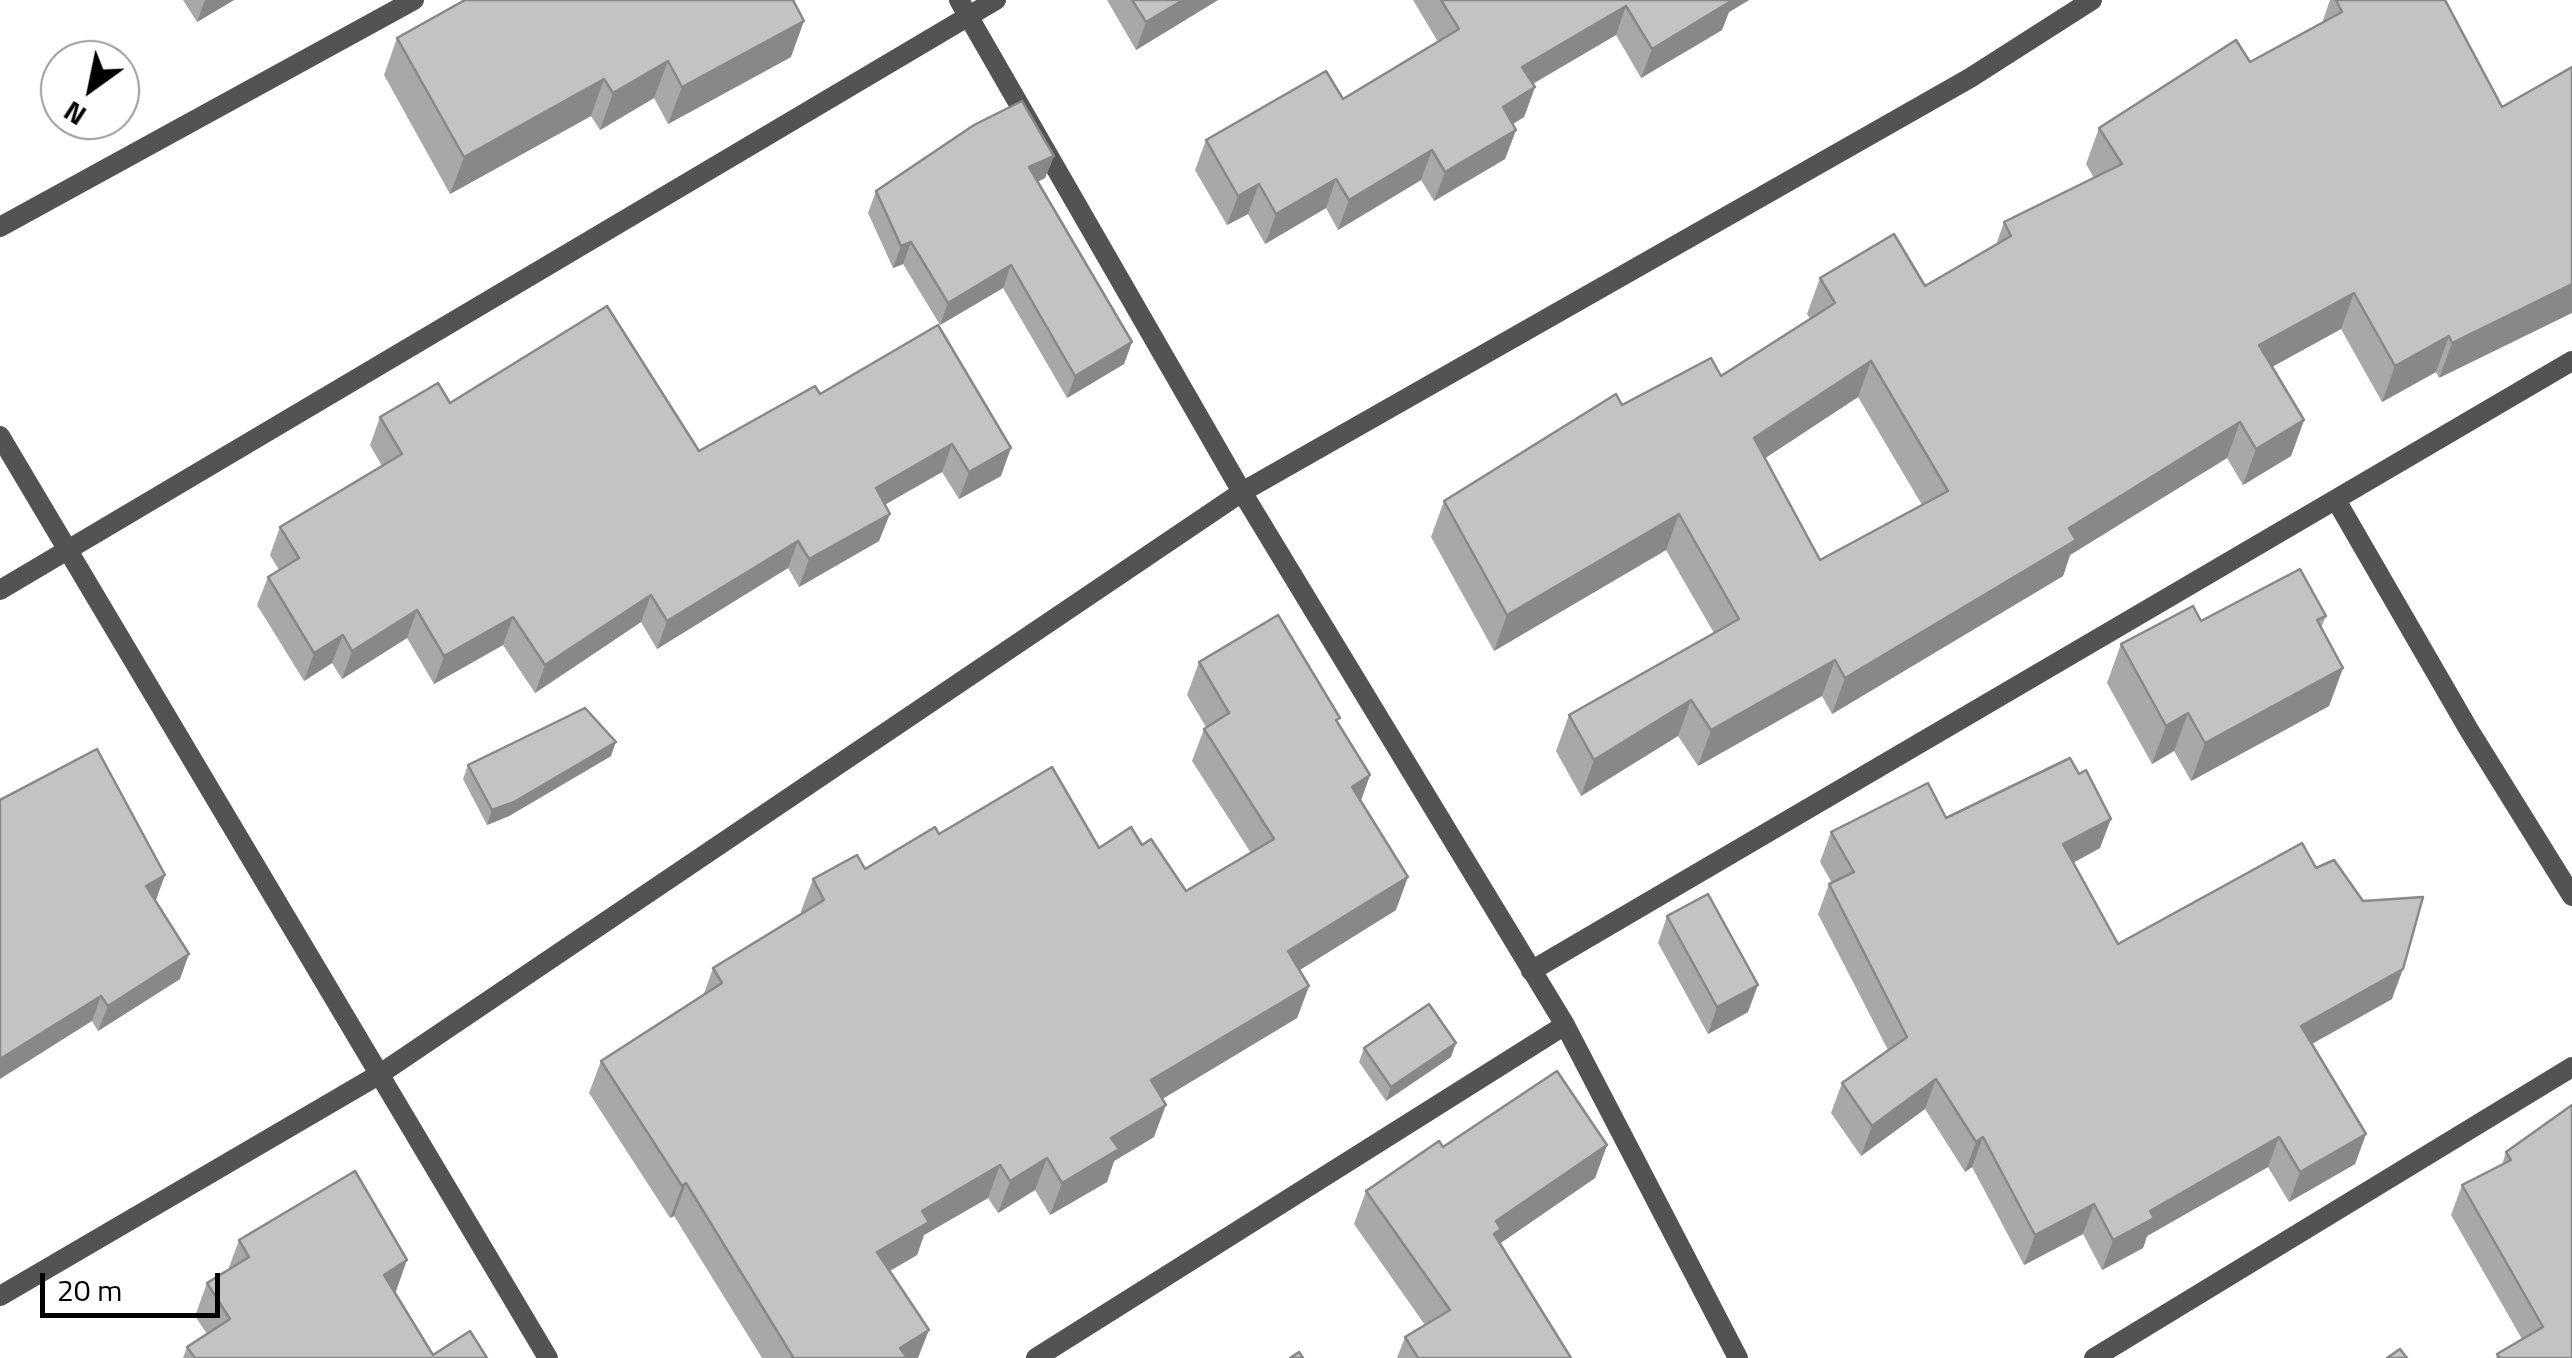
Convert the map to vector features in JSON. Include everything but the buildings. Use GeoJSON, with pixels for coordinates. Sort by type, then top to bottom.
{"type":"FeatureCollection","features":[{"type":"Feature","properties":{"kind":"street"},"geometry":{"type":"LineString","coordinates":[[0,227],[414,0]]}},
{"type":"Feature","properties":{"kind":"street"},"geometry":{"type":"LineString","coordinates":[[0,590],[964,9],[996,0]]}},
{"type":"Feature","properties":{"kind":"street"},"geometry":{"type":"LineString","coordinates":[[0,1296],[380,1074],[1242,492],[1953,88],[2092,0]]}},
{"type":"Feature","properties":{"kind":"street"},"geometry":{"type":"LineString","coordinates":[[964,9],[1242,492],[1565,1025],[1738,1358]]}},
{"type":"Feature","properties":{"kind":"street"},"geometry":{"type":"LineString","coordinates":[[1531,971],[2572,361]]}},
{"type":"Feature","properties":{"kind":"street"},"geometry":{"type":"LineString","coordinates":[[0,436],[548,1358]]}},
{"type":"Feature","properties":{"kind":"street"},"geometry":{"type":"LineString","coordinates":[[2336,500],[2469,730],[2572,896]]}},
{"type":"Feature","properties":{"kind":"street"},"geometry":{"type":"LineString","coordinates":[[1036,1358],[1565,1025]]}},
{"type":"Feature","properties":{"kind":"street"},"geometry":{"type":"LineString","coordinates":[[2094,1358],[2572,1067]]}}]}
